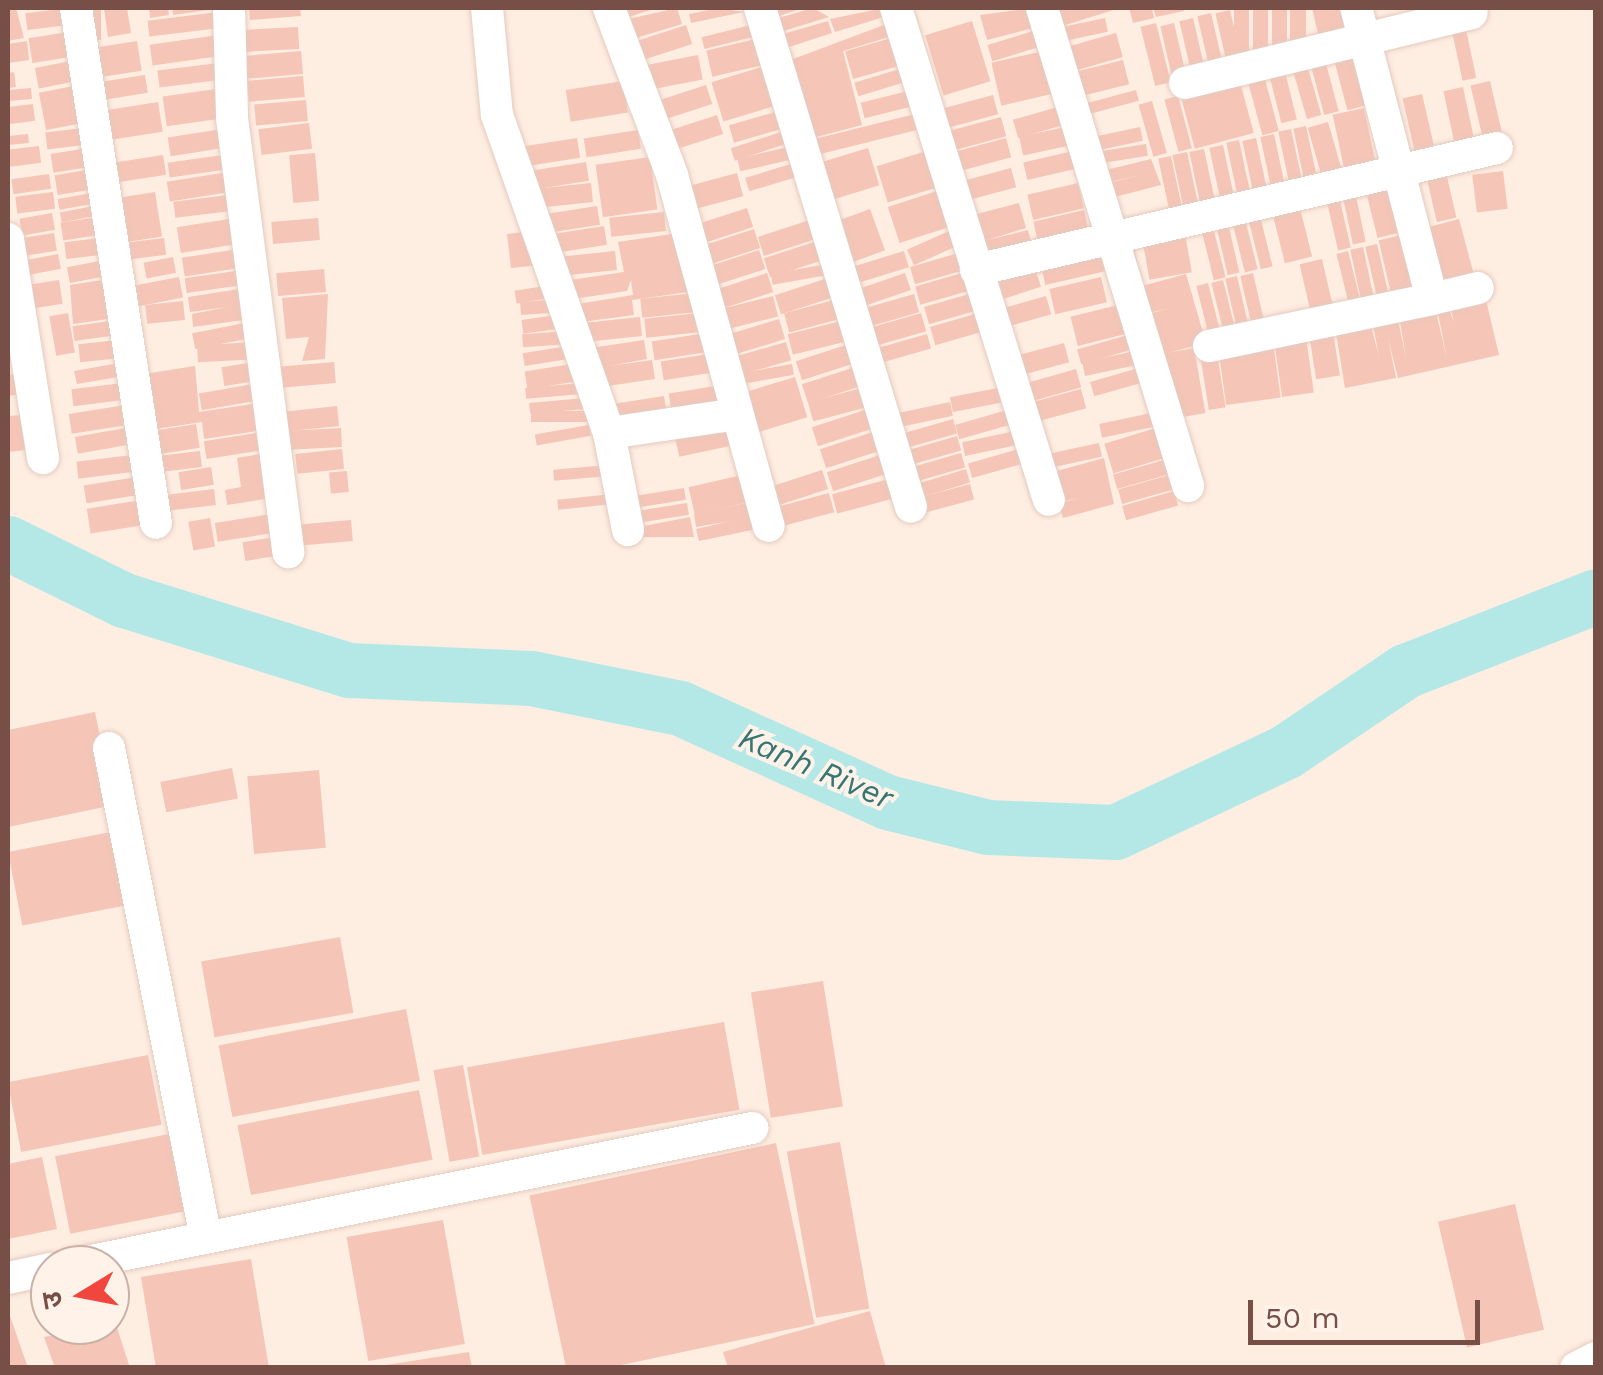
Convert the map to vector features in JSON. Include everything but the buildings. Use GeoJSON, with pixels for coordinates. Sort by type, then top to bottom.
{"type":"FeatureCollection","features":[{"type":"Feature","properties":{"kind":"street"},"geometry":{"type":"LineString","coordinates":[[76,8],[156,523]]}},
{"type":"Feature","properties":{"kind":"street"},"geometry":{"type":"LineString","coordinates":[[229,8],[232,118],[288,552]]}},
{"type":"Feature","properties":{"kind":"street"},"geometry":{"type":"LineString","coordinates":[[487,8],[497,115],[609,433],[628,530]]}},
{"type":"Feature","properties":{"kind":"street"},"geometry":{"type":"LineString","coordinates":[[609,8],[672,175],[768,526]]}},
{"type":"Feature","properties":{"kind":"street"},"geometry":{"type":"LineString","coordinates":[[760,8],[911,507]]}},
{"type":"Feature","properties":{"kind":"street"},"geometry":{"type":"LineString","coordinates":[[896,8],[1049,500]]}},
{"type":"Feature","properties":{"kind":"street"},"geometry":{"type":"LineString","coordinates":[[1042,8],[1188,486]]}},
{"type":"Feature","properties":{"kind":"street"},"geometry":{"type":"LineString","coordinates":[[1184,84],[1361,23],[1472,13]]}},
{"type":"Feature","properties":{"kind":"street"},"geometry":{"type":"LineString","coordinates":[[1361,23],[1432,299]]}},
{"type":"Feature","properties":{"kind":"street"},"geometry":{"type":"LineString","coordinates":[[976,270],[1496,148]]}},
{"type":"Feature","properties":{"kind":"street"},"geometry":{"type":"LineString","coordinates":[[8,239],[43,458]]}},
{"type":"Feature","properties":{"kind":"street"},"geometry":{"type":"LineString","coordinates":[[1210,346],[1478,288]]}},
{"type":"Feature","properties":{"kind":"street"},"geometry":{"type":"LineString","coordinates":[[609,433],[737,414]]}},
{"type":"Feature","properties":{"kind":"street"},"geometry":{"type":"LineString","coordinates":[[110,748],[206,1236]]}},
{"type":"Feature","properties":{"kind":"street"},"geometry":{"type":"LineString","coordinates":[[130,1252],[752,1128]]}},
{"type":"Feature","properties":{"kind":"street"},"geometry":{"type":"LineString","coordinates":[[1576,1368],[1596,1358]]}},
{"type":"Feature","properties":{"kind":"waterway","name":"Kanh River"},"geometry":{"type":"LineString","coordinates":[[8,543],[124,600],[349,670],[531,678],[680,708],[887,802],[988,827],[1115,832],[1285,752],[1405,671],[1596,596]]}}]}
